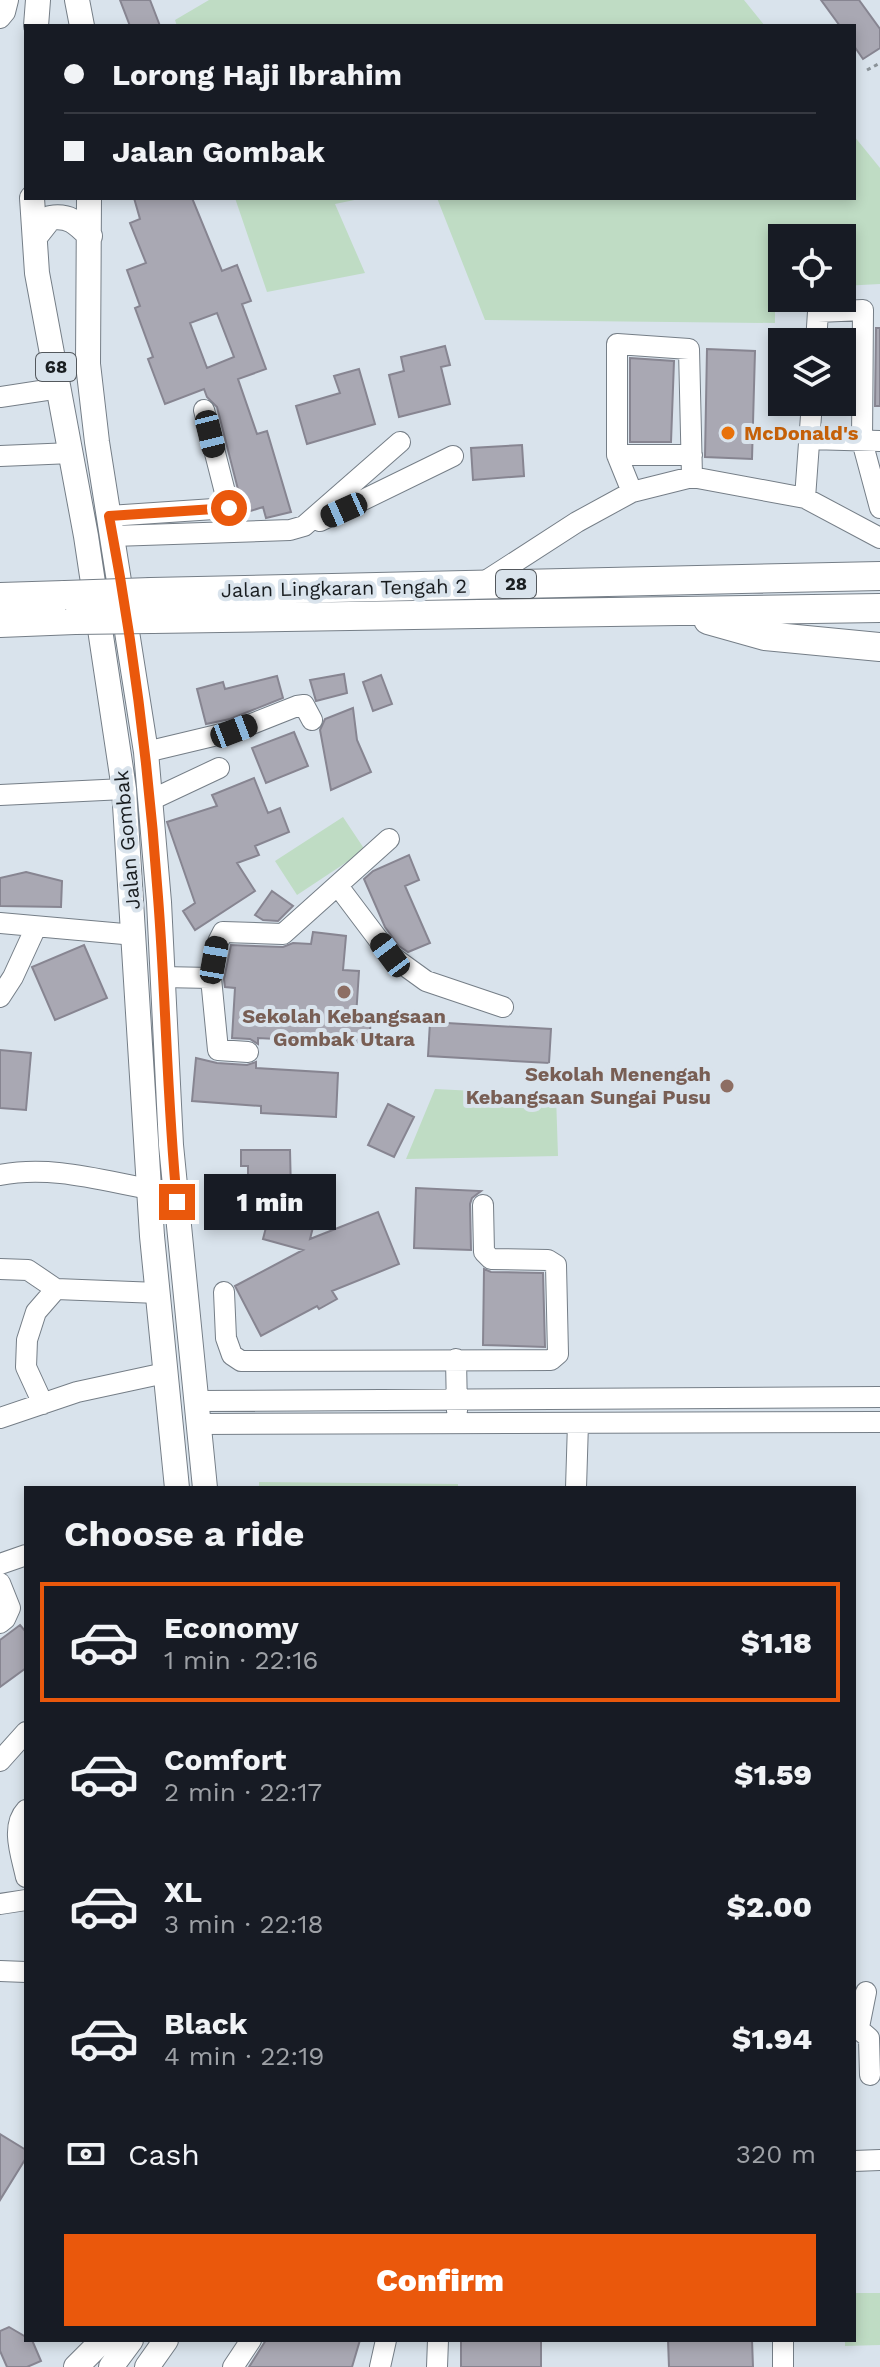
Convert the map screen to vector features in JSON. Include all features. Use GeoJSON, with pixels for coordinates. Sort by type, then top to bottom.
{"type":"FeatureCollection","features":[{"type":"Feature","properties":{"kind":"highway","name":"Jalan Lingkaran Tengah 2"},"geometry":{"type":"LineString","coordinates":[[152,606],[481,584],[880,576]]}},
{"type":"Feature","properties":{"kind":"highway","name":"Jalan Lingkaran Tengah 2"},"geometry":{"type":"LineString","coordinates":[[0,597],[70,607],[880,610]]}},
{"type":"Feature","properties":{"kind":"highway","name":"Jalan Lingkaran Tengah 2"},"geometry":{"type":"LineString","coordinates":[[0,623],[70,607]]}},
{"type":"Feature","properties":{"kind":"highway"},"geometry":{"type":"LineString","coordinates":[[676,611],[765,636],[880,647]]}},
{"type":"Feature","properties":{"kind":"main road"},"geometry":{"type":"LineString","coordinates":[[36,24],[38,0]]}},
{"type":"Feature","properties":{"kind":"main road"},"geometry":{"type":"LineString","coordinates":[[77,0],[82,24]]}},
{"type":"Feature","properties":{"kind":"main road","name":"Jalan Gombak"},"geometry":{"type":"LineString","coordinates":[[32,200],[37,273],[72,453],[124,789],[149,1189],[177,1486]]}},
{"type":"Feature","properties":{"kind":"main road","name":"Jalan Gombak"},"geometry":{"type":"LineString","coordinates":[[89,200],[88,364],[151,800],[171,1145],[205,1486]]}},
{"type":"Feature","properties":{"kind":"main road"},"geometry":{"type":"LineString","coordinates":[[35,237],[50,218],[65,216],[90,236]]}},
{"type":"Feature","properties":{"kind":"main road"},"geometry":{"type":"LineString","coordinates":[[76,2367],[101,2342]]}},
{"type":"Feature","properties":{"kind":"main road"},"geometry":{"type":"LineString","coordinates":[[111,2367],[130,2342]]}},
{"type":"Feature","properties":{"kind":"main road"},"geometry":{"type":"LineString","coordinates":[[147,2367],[165,2342]]}},
{"type":"Feature","properties":{"kind":"street"},"geometry":{"type":"LineString","coordinates":[[0,18],[8,0]]}},
{"type":"Feature","properties":{"kind":"street"},"geometry":{"type":"LineString","coordinates":[[817,328],[818,312],[872,306],[871,441],[878,497]]}},
{"type":"Feature","properties":{"kind":"street"},"geometry":{"type":"LineString","coordinates":[[632,492],[617,455],[617,344],[689,349],[692,477]]}},
{"type":"Feature","properties":{"kind":"street"},"geometry":{"type":"LineString","coordinates":[[0,397],[60,388]]}},
{"type":"Feature","properties":{"kind":"street"},"geometry":{"type":"LineString","coordinates":[[111,526],[229,508],[204,410]]}},
{"type":"Feature","properties":{"kind":"street"},"geometry":{"type":"LineString","coordinates":[[805,498],[811,416]]}},
{"type":"Feature","properties":{"kind":"street"},"geometry":{"type":"LineString","coordinates":[[809,439],[871,441]]}},
{"type":"Feature","properties":{"kind":"street"},"geometry":{"type":"LineString","coordinates":[[297,528],[400,442]]}},
{"type":"Feature","properties":{"kind":"street"},"geometry":{"type":"LineString","coordinates":[[0,456],[72,453]]}},
{"type":"Feature","properties":{"kind":"street"},"geometry":{"type":"LineString","coordinates":[[617,455],[692,455]]}},
{"type":"Feature","properties":{"kind":"street"},"geometry":{"type":"LineString","coordinates":[[111,526],[297,528],[344,510],[453,456]]}},
{"type":"Feature","properties":{"kind":"street"},"geometry":{"type":"LineString","coordinates":[[481,584],[577,522],[632,492],[692,477],[805,498],[880,538]]}},
{"type":"Feature","properties":{"kind":"street"},"geometry":{"type":"LineString","coordinates":[[146,752],[234,731],[297,706],[304,705],[312,720]]}},
{"type":"Feature","properties":{"kind":"street"},"geometry":{"type":"LineString","coordinates":[[151,800],[219,768]]}},
{"type":"Feature","properties":{"kind":"street"},"geometry":{"type":"LineString","coordinates":[[0,795],[124,789]]}},
{"type":"Feature","properties":{"kind":"street"},"geometry":{"type":"LineString","coordinates":[[248,1052],[218,1050],[211,978],[223,932],[283,934],[389,839]]}},
{"type":"Feature","properties":{"kind":"street"},"geometry":{"type":"LineString","coordinates":[[338,886],[390,955],[402,964],[426,981],[503,1007]]}},
{"type":"Feature","properties":{"kind":"street"},"geometry":{"type":"LineString","coordinates":[[0,914],[134,929]]}},
{"type":"Feature","properties":{"kind":"street"},"geometry":{"type":"LineString","coordinates":[[0,923],[134,929]]}},
{"type":"Feature","properties":{"kind":"street"},"geometry":{"type":"LineString","coordinates":[[0,997],[13,977],[36,927]]}},
{"type":"Feature","properties":{"kind":"street"},"geometry":{"type":"LineString","coordinates":[[162,977],[211,978]]}},
{"type":"Feature","properties":{"kind":"street"},"geometry":{"type":"LineString","coordinates":[[0,1175],[19,1171],[57,1171],[149,1189]]}},
{"type":"Feature","properties":{"kind":"street"},"geometry":{"type":"LineString","coordinates":[[224,1292],[226,1338],[232,1355],[241,1361],[551,1360],[558,1354],[556,1265],[548,1260],[491,1259],[484,1252],[483,1205]]}},
{"type":"Feature","properties":{"kind":"street"},"geometry":{"type":"LineString","coordinates":[[0,1269],[28,1270],[56,1289],[158,1293]]}},
{"type":"Feature","properties":{"kind":"street"},"geometry":{"type":"LineString","coordinates":[[43,1404],[26,1367],[27,1340],[36,1312],[56,1289]]}},
{"type":"Feature","properties":{"kind":"street"},"geometry":{"type":"LineString","coordinates":[[456,1359],[458,1424]]}},
{"type":"Feature","properties":{"kind":"street"},"geometry":{"type":"LineString","coordinates":[[0,1418],[77,1392],[165,1373]]}},
{"type":"Feature","properties":{"kind":"street"},"geometry":{"type":"LineString","coordinates":[[790,1423],[791,1397]]}},
{"type":"Feature","properties":{"kind":"street"},"geometry":{"type":"LineString","coordinates":[[197,1412],[457,1399],[880,1397]]}},
{"type":"Feature","properties":{"kind":"street"},"geometry":{"type":"LineString","coordinates":[[197,1412],[458,1424],[880,1422]]}},
{"type":"Feature","properties":{"kind":"street"},"geometry":{"type":"LineString","coordinates":[[576,1486],[578,1423]]}},
{"type":"Feature","properties":{"kind":"street"},"geometry":{"type":"LineString","coordinates":[[0,1564],[24,1556]]}},
{"type":"Feature","properties":{"kind":"street"},"geometry":{"type":"LineString","coordinates":[[0,1583],[10,1608],[0,1623]]}},
{"type":"Feature","properties":{"kind":"street"},"geometry":{"type":"LineString","coordinates":[[0,1761],[24,1734]]}},
{"type":"Feature","properties":{"kind":"street"},"geometry":{"type":"LineString","coordinates":[[24,1812],[17,1833],[24,1867]]}},
{"type":"Feature","properties":{"kind":"street"},"geometry":{"type":"LineString","coordinates":[[0,1904],[24,1900]]}},
{"type":"Feature","properties":{"kind":"street"},"geometry":{"type":"LineString","coordinates":[[0,1971],[24,1972]]}},
{"type":"Feature","properties":{"kind":"street"},"geometry":{"type":"LineString","coordinates":[[866,1992],[856,2026],[869,2038],[868,2075]]}},
{"type":"Feature","properties":{"kind":"street"},"geometry":{"type":"LineString","coordinates":[[856,2161],[880,2160]]}},
{"type":"Feature","properties":{"kind":"street"},"geometry":{"type":"LineString","coordinates":[[233,2367],[250,2342]]}},
{"type":"Feature","properties":{"kind":"street"},"geometry":{"type":"LineString","coordinates":[[380,2367],[386,2342]]}},
{"type":"Feature","properties":{"kind":"street"},"geometry":{"type":"LineString","coordinates":[[437,2367],[438,2342]]}},
{"type":"Feature","properties":{"kind":"street"},"geometry":{"type":"LineString","coordinates":[[783,2342],[783,2367]]}},
{"type":"Feature","properties":{"kind":"path"},"geometry":{"type":"LineString","coordinates":[[867,70],[880,63]]}},
{"type":"Feature","properties":{"kind":"green space"},"geometry":{"type":"Polygon","coordinates":[[[209,0],[744,0],[763,24],[176,24],[175,20],[209,0]]]}},
{"type":"Feature","properties":{"kind":"green space"},"geometry":{"type":"Polygon","coordinates":[[[856,138],[880,168],[880,284],[856,285],[856,224],[768,224],[768,312],[775,312],[775,323],[485,320],[438,200],[856,200],[856,138]]]}},
{"type":"Feature","properties":{"kind":"green space"},"geometry":{"type":"Polygon","coordinates":[[[236,200],[354,200],[335,204],[365,273],[267,292],[236,200]]]}},
{"type":"Feature","properties":{"kind":"green space"},"geometry":{"type":"Polygon","coordinates":[[[343,817],[365,850],[297,895],[275,861],[343,817]]]}},
{"type":"Feature","properties":{"kind":"green space"},"geometry":{"type":"Polygon","coordinates":[[[435,1089],[556,1095],[558,1156],[406,1159],[435,1089]]]}},
{"type":"Feature","properties":{"kind":"green space"},"geometry":{"type":"Polygon","coordinates":[[[259,1482],[458,1484],[458,1486],[259,1486],[259,1482]]]}},
{"type":"Feature","properties":{"kind":"green space"},"geometry":{"type":"Polygon","coordinates":[[[856,2293],[880,2293],[880,2345],[845,2346],[845,2342],[856,2342],[856,2293]]]}},
{"type":"Feature","properties":{"kind":"building"},"geometry":{"type":"Polygon","coordinates":[[[120,0],[150,0],[159,24],[129,24],[120,0]]]}},
{"type":"Feature","properties":{"kind":"building"},"geometry":{"type":"Polygon","coordinates":[[[821,0],[859,0],[880,29],[880,48],[863,59],[856,49],[856,24],[839,24],[821,0]]]}},
{"type":"Feature","properties":{"kind":"building"},"geometry":{"type":"Polygon","coordinates":[[[135,200],[193,200],[222,271],[237,265],[251,301],[242,304],[266,369],[238,379],[257,434],[267,431],[291,512],[266,518],[263,507],[241,514],[242,505],[217,407],[204,389],[165,404],[148,359],[153,357],[135,308],[140,306],[127,270],[146,263],[130,223],[140,219],[135,200]],[[217,313],[190,323],[207,368],[234,357],[217,313]]]}},
{"type":"Feature","properties":{"kind":"building"},"geometry":{"type":"Polygon","coordinates":[[[876,328],[880,328],[880,406],[875,406],[876,328]]]}},
{"type":"Feature","properties":{"kind":"building"},"geometry":{"type":"Polygon","coordinates":[[[445,346],[450,365],[441,367],[450,404],[399,417],[389,375],[404,371],[401,357],[445,346]]]}},
{"type":"Feature","properties":{"kind":"building"},"geometry":{"type":"Polygon","coordinates":[[[707,349],[755,351],[752,459],[705,457],[707,349]]]}},
{"type":"Feature","properties":{"kind":"building"},"geometry":{"type":"Polygon","coordinates":[[[630,358],[674,361],[671,442],[630,442],[630,358]]]}},
{"type":"Feature","properties":{"kind":"building"},"geometry":{"type":"Polygon","coordinates":[[[359,369],[375,424],[307,444],[296,406],[340,393],[334,376],[359,369]]]}},
{"type":"Feature","properties":{"kind":"building"},"geometry":{"type":"Polygon","coordinates":[[[522,445],[524,476],[473,480],[471,448],[522,445]]]}},
{"type":"Feature","properties":{"kind":"building"},"geometry":{"type":"Polygon","coordinates":[[[344,674],[347,693],[316,701],[310,680],[344,674]]]}},
{"type":"Feature","properties":{"kind":"building"},"geometry":{"type":"Polygon","coordinates":[[[381,675],[392,704],[373,711],[363,682],[381,675]]]}},
{"type":"Feature","properties":{"kind":"building"},"geometry":{"type":"Polygon","coordinates":[[[277,676],[283,698],[230,719],[206,724],[197,689],[223,682],[225,689],[277,676]]]}},
{"type":"Feature","properties":{"kind":"building"},"geometry":{"type":"Polygon","coordinates":[[[353,708],[357,740],[371,772],[331,790],[320,730],[325,719],[353,708]]]}},
{"type":"Feature","properties":{"kind":"building"},"geometry":{"type":"Polygon","coordinates":[[[294,732],[308,766],[266,783],[252,748],[294,732]]]}},
{"type":"Feature","properties":{"kind":"building"},"geometry":{"type":"Polygon","coordinates":[[[254,778],[268,813],[280,808],[289,832],[255,846],[259,855],[237,863],[255,891],[195,930],[183,911],[195,903],[167,822],[217,806],[212,795],[254,778]]]}},
{"type":"Feature","properties":{"kind":"building"},"geometry":{"type":"Polygon","coordinates":[[[409,855],[419,880],[405,886],[430,943],[408,952],[399,946],[385,927],[364,879],[373,871],[409,855]]]}},
{"type":"Feature","properties":{"kind":"building"},"geometry":{"type":"Polygon","coordinates":[[[26,872],[62,881],[61,907],[0,906],[0,878],[26,872]]]}},
{"type":"Feature","properties":{"kind":"building"},"geometry":{"type":"Polygon","coordinates":[[[272,891],[293,906],[278,921],[263,920],[255,915],[272,891]]]}},
{"type":"Feature","properties":{"kind":"building"},"geometry":{"type":"Polygon","coordinates":[[[313,932],[346,936],[343,970],[359,971],[356,1017],[371,1018],[369,1044],[258,1038],[258,1044],[250,1039],[232,1038],[235,988],[225,987],[224,979],[231,945],[283,947],[293,943],[311,944],[313,932]]]}},
{"type":"Feature","properties":{"kind":"building"},"geometry":{"type":"Polygon","coordinates":[[[84,945],[107,998],[55,1020],[32,967],[84,945]]]}},
{"type":"Feature","properties":{"kind":"building"},"geometry":{"type":"Polygon","coordinates":[[[430,1022],[551,1029],[549,1063],[428,1056],[430,1022]]]}},
{"type":"Feature","properties":{"kind":"building"},"geometry":{"type":"Polygon","coordinates":[[[0,1050],[31,1053],[26,1110],[0,1108],[0,1050]]]}},
{"type":"Feature","properties":{"kind":"building"},"geometry":{"type":"Polygon","coordinates":[[[196,1058],[247,1065],[256,1062],[256,1068],[338,1073],[336,1117],[261,1113],[261,1106],[192,1101],[196,1058]]]}},
{"type":"Feature","properties":{"kind":"building"},"geometry":{"type":"Polygon","coordinates":[[[388,1104],[414,1117],[394,1157],[368,1145],[388,1104]]]}},
{"type":"Feature","properties":{"kind":"building"},"geometry":{"type":"Polygon","coordinates":[[[241,1150],[290,1150],[291,1192],[320,1200],[310,1239],[378,1212],[399,1264],[332,1291],[337,1299],[319,1309],[317,1306],[261,1336],[235,1286],[303,1250],[263,1239],[277,1185],[248,1185],[248,1166],[241,1166],[241,1150]]]}},
{"type":"Feature","properties":{"kind":"building"},"geometry":{"type":"Polygon","coordinates":[[[416,1188],[481,1191],[470,1204],[471,1250],[414,1248],[416,1188]]]}},
{"type":"Feature","properties":{"kind":"building"},"geometry":{"type":"Polygon","coordinates":[[[484,1269],[491,1272],[543,1273],[545,1347],[483,1345],[484,1269]]]}},
{"type":"Feature","properties":{"kind":"building"},"geometry":{"type":"Polygon","coordinates":[[[20,1625],[24,1630],[24,1669],[0,1687],[0,1640],[20,1625]]]}},
{"type":"Feature","properties":{"kind":"building"},"geometry":{"type":"Polygon","coordinates":[[[0,2134],[24,2149],[24,2161],[0,2200],[0,2134]]]}},
{"type":"Feature","properties":{"kind":"building"},"geometry":{"type":"Polygon","coordinates":[[[9,2327],[24,2336],[24,2342],[33,2342],[41,2361],[27,2367],[7,2367],[0,2351],[0,2331],[9,2327]]]}},
{"type":"Feature","properties":{"kind":"building"},"geometry":{"type":"Polygon","coordinates":[[[265,2342],[359,2342],[352,2367],[249,2367],[265,2342]]]}},
{"type":"Feature","properties":{"kind":"building"},"geometry":{"type":"Polygon","coordinates":[[[461,2342],[541,2342],[541,2367],[461,2367],[461,2342]]]}},
{"type":"Feature","properties":{"kind":"building"},"geometry":{"type":"Polygon","coordinates":[[[668,2342],[752,2342],[753,2367],[669,2367],[668,2342]]]}},
{"type":"Feature","properties":{"kind":"place","name":"McDonald's"},"geometry":{"type":"Point","coordinates":[728,433]}},
{"type":"Feature","properties":{"kind":"place","name":"Sekolah Kebangsaan Gombak Utara"},"geometry":{"type":"Point","coordinates":[344,992]}},
{"type":"Feature","properties":{"kind":"place","name":"Sekolah Menengah Kebangsaan Sungai Pusu"},"geometry":{"type":"Point","coordinates":[727,1086]}},
{"type":"Feature","properties":{"kind":"route"},"geometry":{"type":"LineString","coordinates":[[177,1202],[171,1145],[159,902],[146,752],[109,516],[229,508]]}}]}
